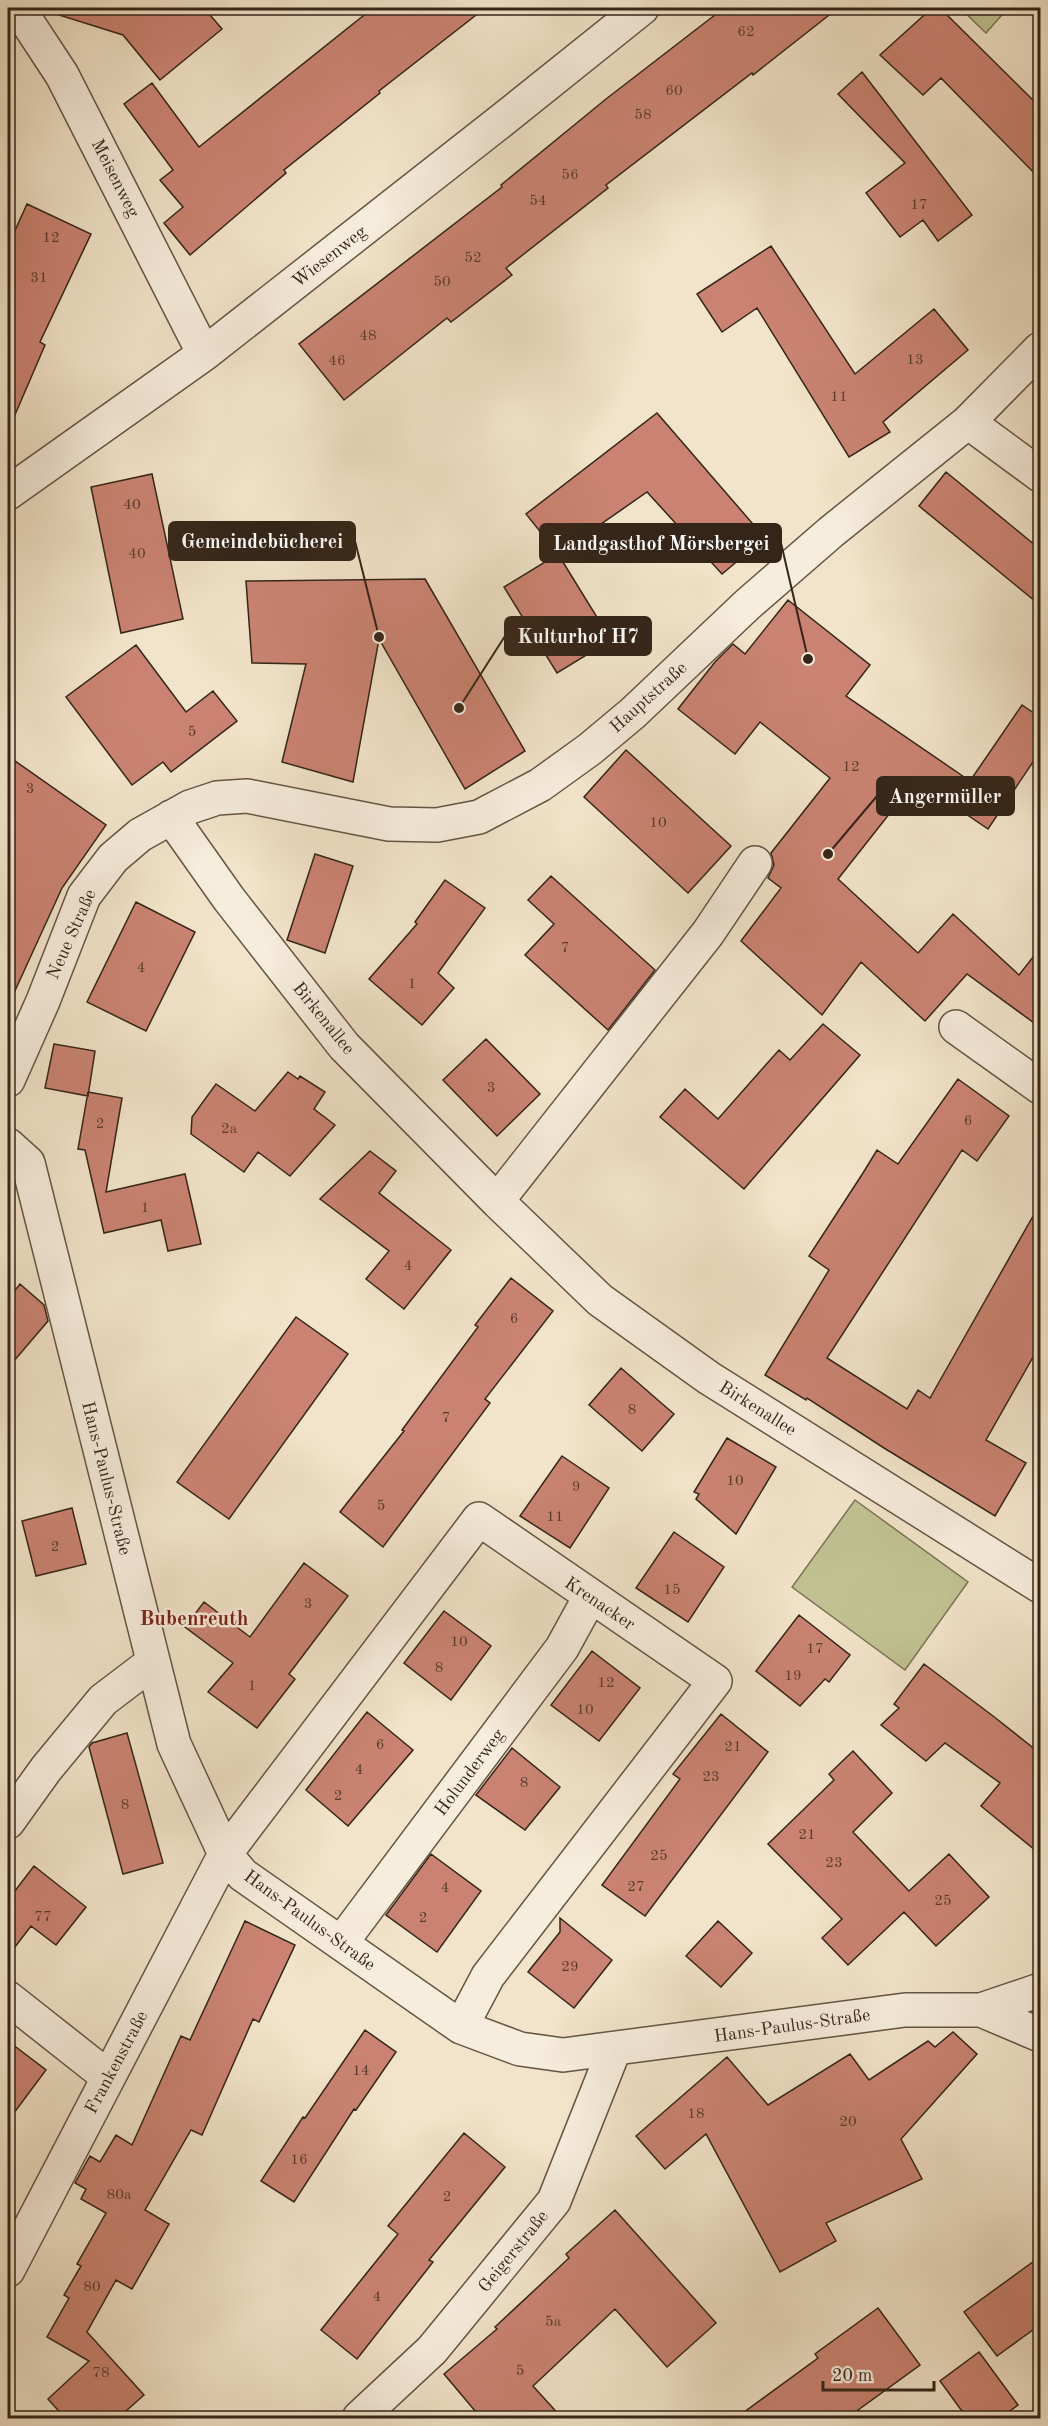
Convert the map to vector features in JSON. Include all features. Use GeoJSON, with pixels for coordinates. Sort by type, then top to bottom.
{"type":"FeatureCollection","features":[{"type":"Feature","properties":{"kind":"street","name":"Meisenweg"},"geometry":{"type":"LineString","coordinates":[[18,8],[62,75],[204,354]]}},
{"type":"Feature","properties":{"kind":"street","name":"Wiesenweg"},"geometry":{"type":"LineString","coordinates":[[8,493],[204,354],[501,122],[642,8]]}},
{"type":"Feature","properties":{"kind":"street","name":"Hauptstraße"},"geometry":{"type":"LineString","coordinates":[[171,817],[190,807],[217,798],[247,796],[389,824],[437,825],[479,817],[540,786],[633,713],[748,604],[831,532],[968,422],[1041,350]]}},
{"type":"Feature","properties":{"kind":"street"},"geometry":{"type":"LineString","coordinates":[[968,422],[1041,475]]}},
{"type":"Feature","properties":{"kind":"street","name":"Neue Straße"},"geometry":{"type":"LineString","coordinates":[[8,1080],[43,1001],[84,896],[113,858],[140,835],[171,817]]}},
{"type":"Feature","properties":{"kind":"street","name":"Birkenallee"},"geometry":{"type":"LineString","coordinates":[[171,817],[230,899],[344,1046],[496,1201],[600,1300],[709,1378],[1041,1586]]}},
{"type":"Feature","properties":{"kind":"street"},"geometry":{"type":"LineString","coordinates":[[496,1201],[708,933],[755,863]]}},
{"type":"Feature","properties":{"kind":"street"},"geometry":{"type":"LineString","coordinates":[[956,1027],[1041,1087]]}},
{"type":"Feature","properties":{"kind":"street","name":"Hans-Paulus-Straße"},"geometry":{"type":"LineString","coordinates":[[8,1145],[28,1163],[174,1744],[225,1854],[243,1875],[460,2027],[520,2049],[563,2055],[904,2010],[981,2010]]}},
{"type":"Feature","properties":{"kind":"street","name":"Krenacker"},"geometry":{"type":"LineString","coordinates":[[225,1854],[479,1519],[715,1681],[488,1976],[460,2027]]}},
{"type":"Feature","properties":{"kind":"street","name":"Holunderweg"},"geometry":{"type":"LineString","coordinates":[[341,1943],[562,1648],[590,1597]]}},
{"type":"Feature","properties":{"kind":"street"},"geometry":{"type":"LineString","coordinates":[[8,1822],[46,1769],[103,1700],[153,1662]]}},
{"type":"Feature","properties":{"kind":"street","name":"Frankenstraße"},"geometry":{"type":"LineString","coordinates":[[8,2270],[225,1854]]}},
{"type":"Feature","properties":{"kind":"street"},"geometry":{"type":"LineString","coordinates":[[981,2010],[1041,1990]]}},
{"type":"Feature","properties":{"kind":"street"},"geometry":{"type":"LineString","coordinates":[[8,1998],[108,2077]]}},
{"type":"Feature","properties":{"kind":"street"},"geometry":{"type":"LineString","coordinates":[[981,2010],[1041,2035]]}},
{"type":"Feature","properties":{"kind":"street","name":"Geigerstraße"},"geometry":{"type":"LineString","coordinates":[[359,2418],[432,2350],[554,2201],[614,2050]]}},
{"type":"Feature","properties":{"kind":"green space"},"geometry":{"type":"Polygon","coordinates":[[[960,8],[1008,8],[986,33],[960,8]]]}},
{"type":"Feature","properties":{"kind":"green space"},"geometry":{"type":"Polygon","coordinates":[[[855,1500],[968,1582],[905,1670],[792,1587],[855,1500]]]}},
{"type":"Feature","properties":{"kind":"building"},"geometry":{"type":"Polygon","coordinates":[[[57,8],[204,8],[222,29],[160,80],[123,35],[56,14],[57,8]]]}},
{"type":"Feature","properties":{"kind":"building"},"geometry":{"type":"Polygon","coordinates":[[[373,8],[485,8],[379,91],[380,93],[284,170],[286,173],[190,255],[164,223],[183,207],[160,180],[173,170],[124,104],[152,83],[199,147],[373,8]]]}},
{"type":"Feature","properties":{"kind":"building"},"geometry":{"type":"Polygon","coordinates":[[[724,8],[838,8],[606,185],[608,188],[506,268],[512,275],[451,322],[447,318],[344,400],[299,344],[502,187],[501,185],[606,99],[724,8]]]}},
{"type":"Feature","properties":{"kind":"building"},"geometry":{"type":"Polygon","coordinates":[[[932,8],[940,8],[1041,108],[1041,180],[941,78],[923,95],[880,55],[932,8]]]}},
{"type":"Feature","properties":{"kind":"building"},"geometry":{"type":"Polygon","coordinates":[[[862,72],[972,215],[938,241],[923,220],[900,237],[866,193],[905,163],[838,94],[862,72]]]}},
{"type":"Feature","properties":{"kind":"building"},"geometry":{"type":"Polygon","coordinates":[[[27,204],[91,234],[40,342],[45,345],[8,431],[8,246],[27,204]]]}},
{"type":"Feature","properties":{"kind":"building"},"geometry":{"type":"Polygon","coordinates":[[[771,246],[855,374],[934,309],[968,350],[883,422],[890,432],[849,457],[757,308],[722,332],[697,294],[771,246]]]}},
{"type":"Feature","properties":{"kind":"building"},"geometry":{"type":"Polygon","coordinates":[[[657,413],[765,538],[722,574],[647,492],[558,554],[526,514],[657,413]]]}},
{"type":"Feature","properties":{"kind":"building"},"geometry":{"type":"Polygon","coordinates":[[[946,472],[1041,550],[1041,606],[919,506],[946,472]]]}},
{"type":"Feature","properties":{"kind":"building"},"geometry":{"type":"Polygon","coordinates":[[[152,474],[183,619],[121,633],[91,487],[152,474]]]}},
{"type":"Feature","properties":{"kind":"building"},"geometry":{"type":"Polygon","coordinates":[[[558,554],[611,640],[557,673],[504,587],[558,554]]]}},
{"type":"Feature","properties":{"kind":"building"},"geometry":{"type":"Polygon","coordinates":[[[425,579],[525,751],[465,789],[379,639],[353,782],[282,762],[306,664],[252,663],[246,581],[425,579]]]}},
{"type":"Feature","properties":{"kind":"building"},"geometry":{"type":"Polygon","coordinates":[[[788,600],[870,665],[846,696],[970,781],[1022,705],[1041,718],[1041,750],[988,829],[916,780],[838,879],[918,953],[953,914],[1019,975],[1041,947],[1041,1028],[967,974],[925,1021],[861,962],[822,1015],[741,941],[781,888],[768,878],[774,865],[771,853],[830,778],[760,722],[735,754],[678,709],[715,662],[733,644],[745,654],[788,600]]]}},
{"type":"Feature","properties":{"kind":"building"},"geometry":{"type":"Polygon","coordinates":[[[136,645],[186,712],[213,691],[237,721],[171,772],[163,762],[132,785],[66,697],[136,645]]]}},
{"type":"Feature","properties":{"kind":"building"},"geometry":{"type":"Polygon","coordinates":[[[626,750],[731,846],[688,893],[584,797],[626,750]]]}},
{"type":"Feature","properties":{"kind":"building"},"geometry":{"type":"Polygon","coordinates":[[[8,756],[106,825],[62,888],[8,1006],[8,756]]]}},
{"type":"Feature","properties":{"kind":"building"},"geometry":{"type":"Polygon","coordinates":[[[315,854],[353,866],[325,953],[287,940],[315,854]]]}},
{"type":"Feature","properties":{"kind":"building"},"geometry":{"type":"Polygon","coordinates":[[[551,876],[655,970],[608,1030],[525,955],[554,924],[528,900],[551,876]]]}},
{"type":"Feature","properties":{"kind":"building"},"geometry":{"type":"Polygon","coordinates":[[[445,880],[485,908],[438,973],[454,988],[422,1025],[369,979],[417,924],[415,922],[445,880]]]}},
{"type":"Feature","properties":{"kind":"building"},"geometry":{"type":"Polygon","coordinates":[[[136,902],[195,932],[146,1031],[87,1002],[136,902]]]}},
{"type":"Feature","properties":{"kind":"building"},"geometry":{"type":"Polygon","coordinates":[[[823,1024],[860,1055],[744,1189],[660,1117],[685,1089],[718,1119],[779,1050],[790,1060],[823,1024]]]}},
{"type":"Feature","properties":{"kind":"building"},"geometry":{"type":"Polygon","coordinates":[[[486,1039],[540,1094],[497,1136],[443,1080],[486,1039]]]}},
{"type":"Feature","properties":{"kind":"building"},"geometry":{"type":"Polygon","coordinates":[[[54,1044],[95,1051],[88,1096],[45,1088],[54,1044]]]}},
{"type":"Feature","properties":{"kind":"building"},"geometry":{"type":"Polygon","coordinates":[[[288,1072],[298,1079],[300,1076],[325,1092],[314,1109],[335,1125],[290,1176],[258,1152],[244,1172],[191,1134],[192,1117],[216,1084],[255,1111],[288,1072]]]}},
{"type":"Feature","properties":{"kind":"building"},"geometry":{"type":"Polygon","coordinates":[[[958,1079],[1009,1116],[977,1161],[962,1150],[827,1358],[907,1409],[918,1390],[930,1398],[1041,1202],[1041,1343],[986,1440],[1026,1463],[995,1516],[807,1398],[806,1400],[765,1375],[829,1270],[809,1256],[877,1150],[898,1164],[958,1079]]]}},
{"type":"Feature","properties":{"kind":"building"},"geometry":{"type":"Polygon","coordinates":[[[88,1092],[122,1098],[106,1192],[185,1174],[201,1244],[168,1251],[161,1220],[104,1233],[85,1150],[78,1149],[88,1092]]]}},
{"type":"Feature","properties":{"kind":"building"},"geometry":{"type":"Polygon","coordinates":[[[370,1151],[396,1171],[379,1193],[451,1250],[404,1309],[366,1279],[389,1251],[320,1199],[370,1151]]]}},
{"type":"Feature","properties":{"kind":"building"},"geometry":{"type":"Polygon","coordinates":[[[511,1278],[553,1311],[485,1399],[490,1403],[383,1547],[340,1512],[404,1431],[402,1430],[478,1327],[475,1325],[511,1278]]]}},
{"type":"Feature","properties":{"kind":"building"},"geometry":{"type":"Polygon","coordinates":[[[20,1284],[44,1305],[48,1321],[8,1368],[8,1299],[20,1284]]]}},
{"type":"Feature","properties":{"kind":"building"},"geometry":{"type":"Polygon","coordinates":[[[296,1317],[348,1354],[229,1519],[177,1482],[296,1317]]]}},
{"type":"Feature","properties":{"kind":"building"},"geometry":{"type":"Polygon","coordinates":[[[621,1368],[674,1414],[642,1451],[589,1405],[621,1368]]]}},
{"type":"Feature","properties":{"kind":"building"},"geometry":{"type":"Polygon","coordinates":[[[727,1438],[776,1467],[736,1534],[696,1499],[699,1494],[694,1492],[727,1438]]]}},
{"type":"Feature","properties":{"kind":"building"},"geometry":{"type":"Polygon","coordinates":[[[562,1456],[609,1488],[570,1548],[520,1516],[562,1456]]]}},
{"type":"Feature","properties":{"kind":"building"},"geometry":{"type":"Polygon","coordinates":[[[72,1508],[86,1564],[36,1576],[22,1521],[72,1508]]]}},
{"type":"Feature","properties":{"kind":"building"},"geometry":{"type":"Polygon","coordinates":[[[674,1532],[724,1567],[688,1622],[636,1588],[674,1532]]]}},
{"type":"Feature","properties":{"kind":"building"},"geometry":{"type":"Polygon","coordinates":[[[304,1563],[348,1596],[289,1674],[295,1679],[257,1728],[208,1692],[233,1663],[185,1627],[204,1602],[250,1637],[304,1563]]]}},
{"type":"Feature","properties":{"kind":"building"},"geometry":{"type":"Polygon","coordinates":[[[444,1611],[491,1646],[451,1700],[404,1663],[444,1611]]]}},
{"type":"Feature","properties":{"kind":"building"},"geometry":{"type":"Polygon","coordinates":[[[799,1615],[850,1655],[829,1682],[825,1679],[800,1706],[756,1671],[799,1615]]]}},
{"type":"Feature","properties":{"kind":"building"},"geometry":{"type":"Polygon","coordinates":[[[592,1651],[640,1688],[599,1741],[551,1705],[592,1651]]]}},
{"type":"Feature","properties":{"kind":"building"},"geometry":{"type":"Polygon","coordinates":[[[924,1664],[1041,1754],[1041,1855],[981,1806],[1000,1783],[945,1743],[926,1761],[881,1725],[899,1708],[894,1704],[924,1664]]]}},
{"type":"Feature","properties":{"kind":"building"},"geometry":{"type":"Polygon","coordinates":[[[367,1712],[413,1750],[348,1826],[306,1790],[367,1712]]]}},
{"type":"Feature","properties":{"kind":"building"},"geometry":{"type":"Polygon","coordinates":[[[721,1714],[768,1752],[645,1916],[602,1885],[680,1779],[673,1774],[721,1714]]]}},
{"type":"Feature","properties":{"kind":"building"},"geometry":{"type":"Polygon","coordinates":[[[127,1733],[163,1863],[123,1874],[89,1747],[92,1743],[127,1733]]]}},
{"type":"Feature","properties":{"kind":"building"},"geometry":{"type":"Polygon","coordinates":[[[512,1748],[560,1787],[525,1830],[476,1795],[512,1748]]]}},
{"type":"Feature","properties":{"kind":"building"},"geometry":{"type":"Polygon","coordinates":[[[853,1751],[892,1793],[853,1832],[909,1891],[949,1854],[989,1897],[936,1946],[904,1912],[848,1965],[822,1938],[842,1919],[768,1844],[834,1780],[829,1774],[853,1751]]]}},
{"type":"Feature","properties":{"kind":"building"},"geometry":{"type":"Polygon","coordinates":[[[431,1854],[481,1891],[437,1952],[386,1915],[431,1854]]]}},
{"type":"Feature","properties":{"kind":"building"},"geometry":{"type":"Polygon","coordinates":[[[34,1866],[86,1907],[56,1945],[31,1926],[8,1956],[8,1900],[34,1866]]]}},
{"type":"Feature","properties":{"kind":"building"},"geometry":{"type":"Polygon","coordinates":[[[560,1918],[612,1960],[574,2008],[528,1972],[560,1932],[560,1918]]]}},
{"type":"Feature","properties":{"kind":"building"},"geometry":{"type":"Polygon","coordinates":[[[245,1921],[295,1945],[259,2022],[253,2019],[202,2135],[191,2130],[145,2210],[169,2224],[132,2289],[116,2280],[87,2332],[144,2395],[118,2418],[65,2418],[48,2399],[89,2361],[47,2337],[69,2298],[64,2295],[81,2266],[77,2264],[106,2213],[81,2199],[86,2189],[75,2183],[90,2156],[100,2162],[116,2135],[132,2145],[181,2036],[190,2040],[245,1921]]]}},
{"type":"Feature","properties":{"kind":"building"},"geometry":{"type":"Polygon","coordinates":[[[718,1921],[752,1953],[721,1987],[686,1956],[718,1921]]]}},
{"type":"Feature","properties":{"kind":"building"},"geometry":{"type":"Polygon","coordinates":[[[365,2030],[396,2052],[356,2110],[354,2109],[294,2202],[261,2181],[365,2030]]]}},
{"type":"Feature","properties":{"kind":"building"},"geometry":{"type":"Polygon","coordinates":[[[953,2032],[977,2054],[901,2139],[922,2179],[826,2223],[836,2241],[780,2272],[706,2134],[665,2169],[636,2136],[727,2057],[768,2105],[850,2054],[869,2080],[928,2041],[935,2047],[953,2032]]]}},
{"type":"Feature","properties":{"kind":"building"},"geometry":{"type":"Polygon","coordinates":[[[8,2041],[46,2070],[8,2121],[8,2041]]]}},
{"type":"Feature","properties":{"kind":"building"},"geometry":{"type":"Polygon","coordinates":[[[464,2133],[505,2167],[429,2260],[433,2262],[357,2359],[321,2330],[398,2234],[388,2226],[464,2133]]]}},
{"type":"Feature","properties":{"kind":"building"},"geometry":{"type":"Polygon","coordinates":[[[615,2210],[716,2323],[667,2367],[615,2309],[533,2386],[562,2418],[481,2418],[444,2374],[497,2329],[495,2327],[569,2258],[566,2254],[615,2210]]]}},
{"type":"Feature","properties":{"kind":"building"},"geometry":{"type":"Polygon","coordinates":[[[1041,2256],[1041,2324],[997,2356],[964,2312],[1041,2256]]]}},
{"type":"Feature","properties":{"kind":"building"},"geometry":{"type":"Polygon","coordinates":[[[878,2308],[920,2365],[847,2418],[736,2418],[818,2358],[815,2354],[878,2308]]]}},
{"type":"Feature","properties":{"kind":"building"},"geometry":{"type":"Polygon","coordinates":[[[979,2352],[1018,2405],[1000,2418],[967,2418],[940,2381],[979,2352]]]}},
{"type":"Feature","properties":{"kind":"place","name":"Gemeindebücherei"},"geometry":{"type":"Point","coordinates":[379,637]}},
{"type":"Feature","properties":{"kind":"place","name":"Landgasthof Mörsbergei"},"geometry":{"type":"Point","coordinates":[808,659]}},
{"type":"Feature","properties":{"kind":"place","name":"Kulturhof H7"},"geometry":{"type":"Point","coordinates":[459,708]}},
{"type":"Feature","properties":{"kind":"place","name":"Angermüller"},"geometry":{"type":"Point","coordinates":[828,854]}},
{"type":"Feature","properties":{"kind":"district","name":"Bubenreuth"},"geometry":{"type":"Point","coordinates":[194,1618]}}]}
